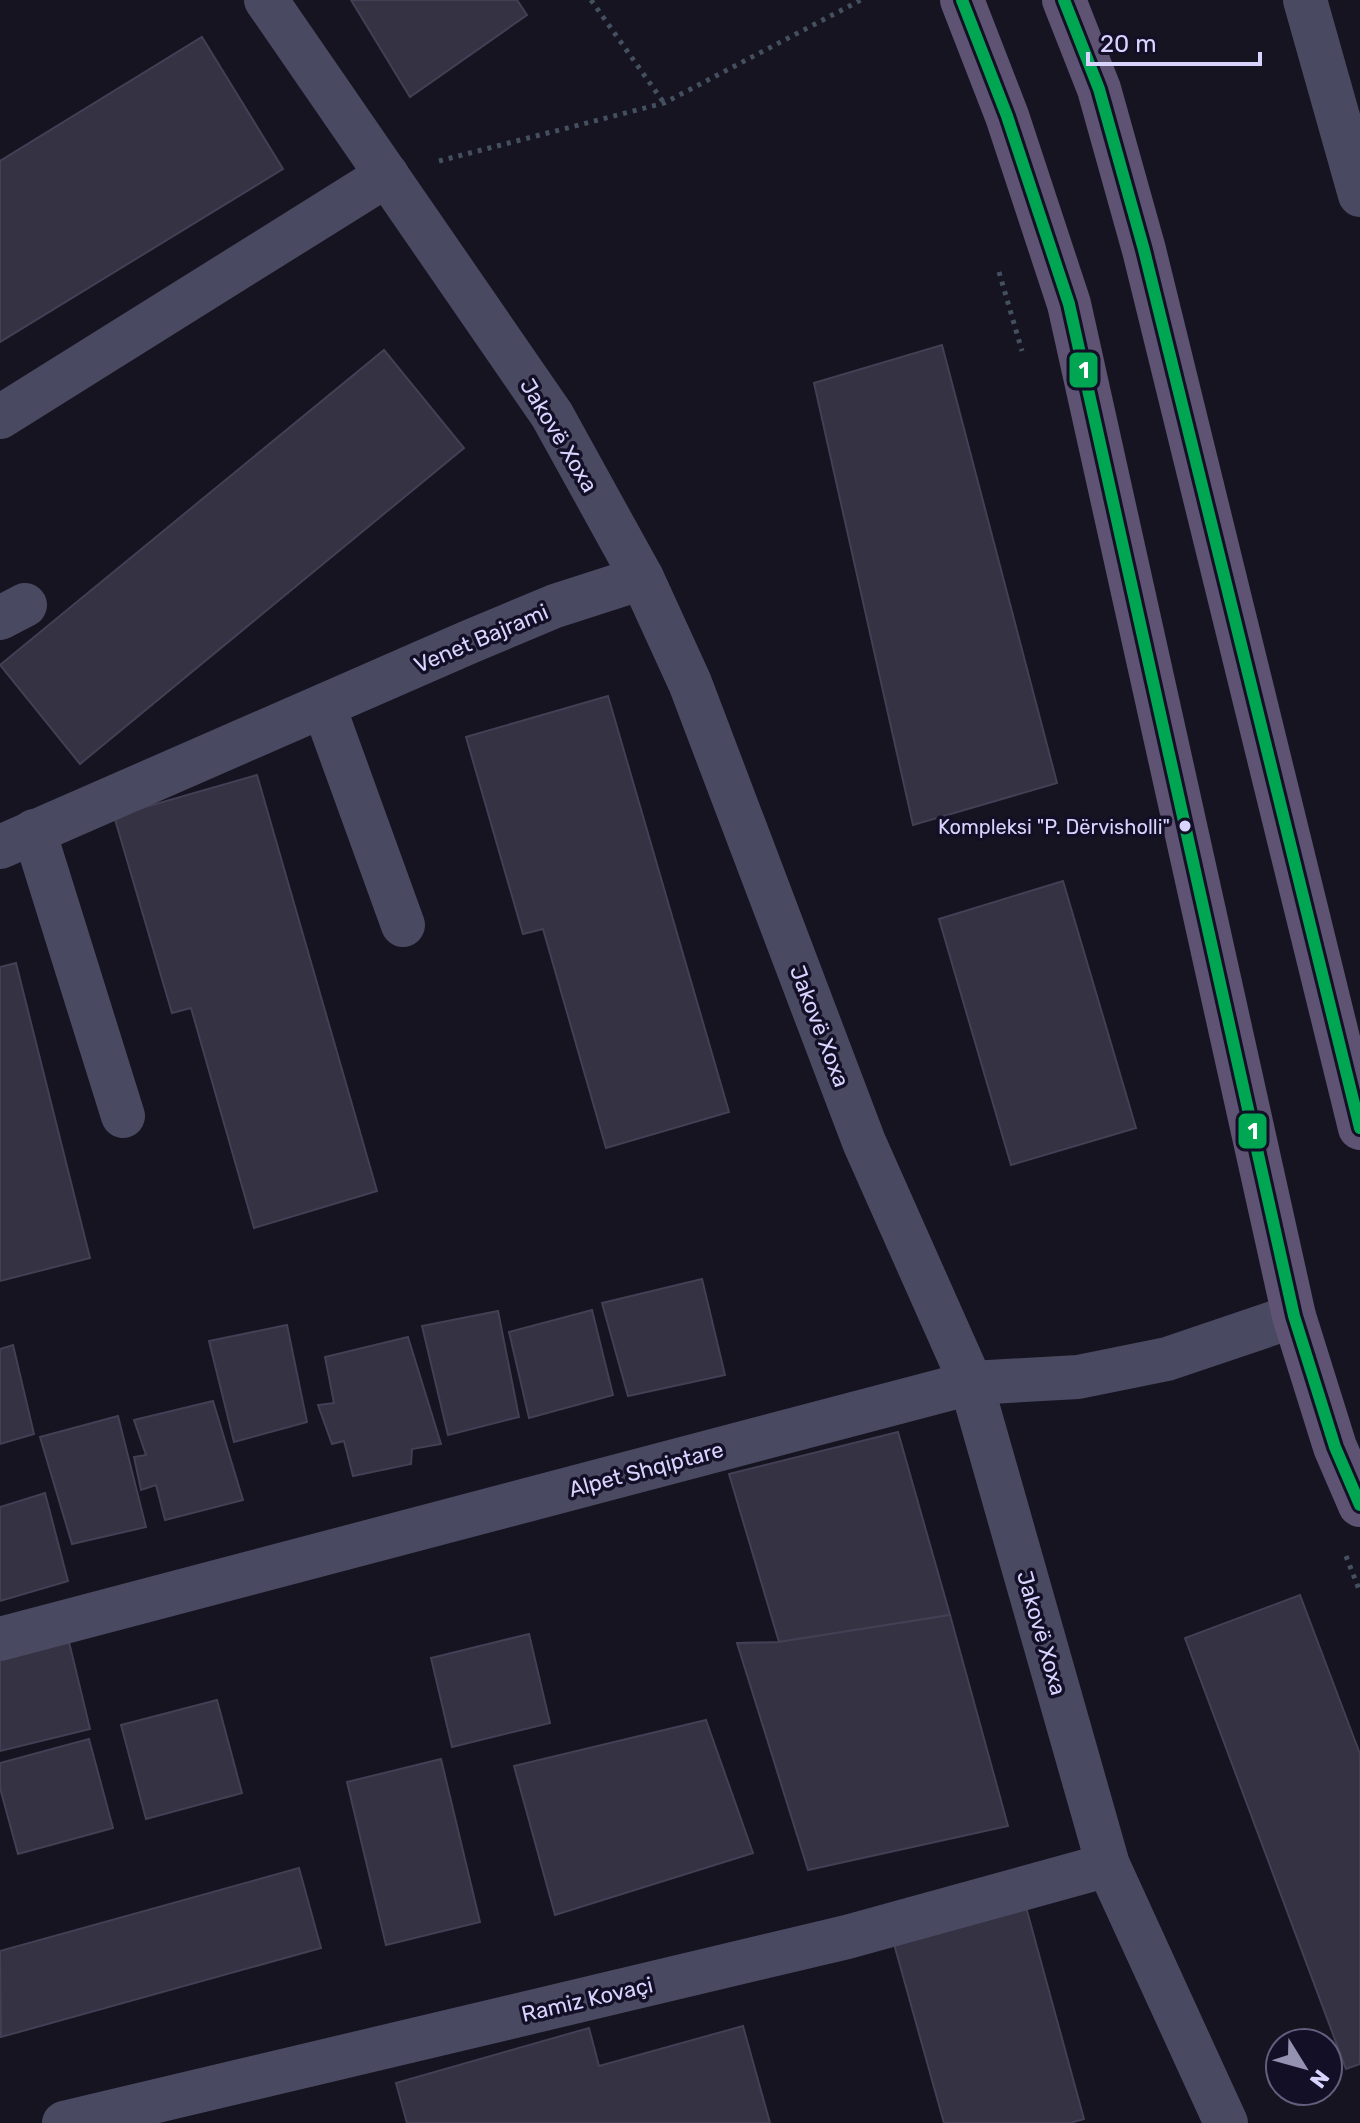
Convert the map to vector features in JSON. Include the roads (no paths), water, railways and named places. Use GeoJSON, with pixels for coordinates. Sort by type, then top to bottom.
{"type":"FeatureCollection","features":[{"type":"Feature","properties":{"kind":"main road"},"geometry":{"type":"LineString","coordinates":[[962,0],[1007,116],[1069,304],[1294,1316],[1335,1447],[1360,1505]]}},
{"type":"Feature","properties":{"kind":"main road"},"geometry":{"type":"LineString","coordinates":[[1064,0],[1099,89],[1144,250],[1360,1128]]}},
{"type":"Feature","properties":{"kind":"street","name":"Jakovë Xoxa"},"geometry":{"type":"LineString","coordinates":[[266,0],[552,415],[642,578],[690,683],[864,1142],[971,1383],[1108,1865],[1226,2123]]}},
{"type":"Feature","properties":{"kind":"street"},"geometry":{"type":"LineString","coordinates":[[1305,0],[1360,195]]}},
{"type":"Feature","properties":{"kind":"street"},"geometry":{"type":"LineString","coordinates":[[0,417],[387,175]]}},
{"type":"Feature","properties":{"kind":"street","name":"Venet Bajrami"},"geometry":{"type":"LineString","coordinates":[[123,1116],[17,839],[555,606],[642,578]]}},
{"type":"Feature","properties":{"kind":"street"},"geometry":{"type":"LineString","coordinates":[[324,707],[403,925]]}},
{"type":"Feature","properties":{"kind":"street","name":"Alpet Shqiptare"},"geometry":{"type":"LineString","coordinates":[[0,1639],[971,1383],[1078,1377],[1167,1359],[1294,1316]]}},
{"type":"Feature","properties":{"kind":"street","name":"Ramiz Kovaçi"},"geometry":{"type":"LineString","coordinates":[[64,2123],[847,1937],[1108,1865]]}},
{"type":"Feature","properties":{"kind":"place","name":"Kompleksi \"P. Dërvisholli\""},"geometry":{"type":"Point","coordinates":[1185,826]}}]}
